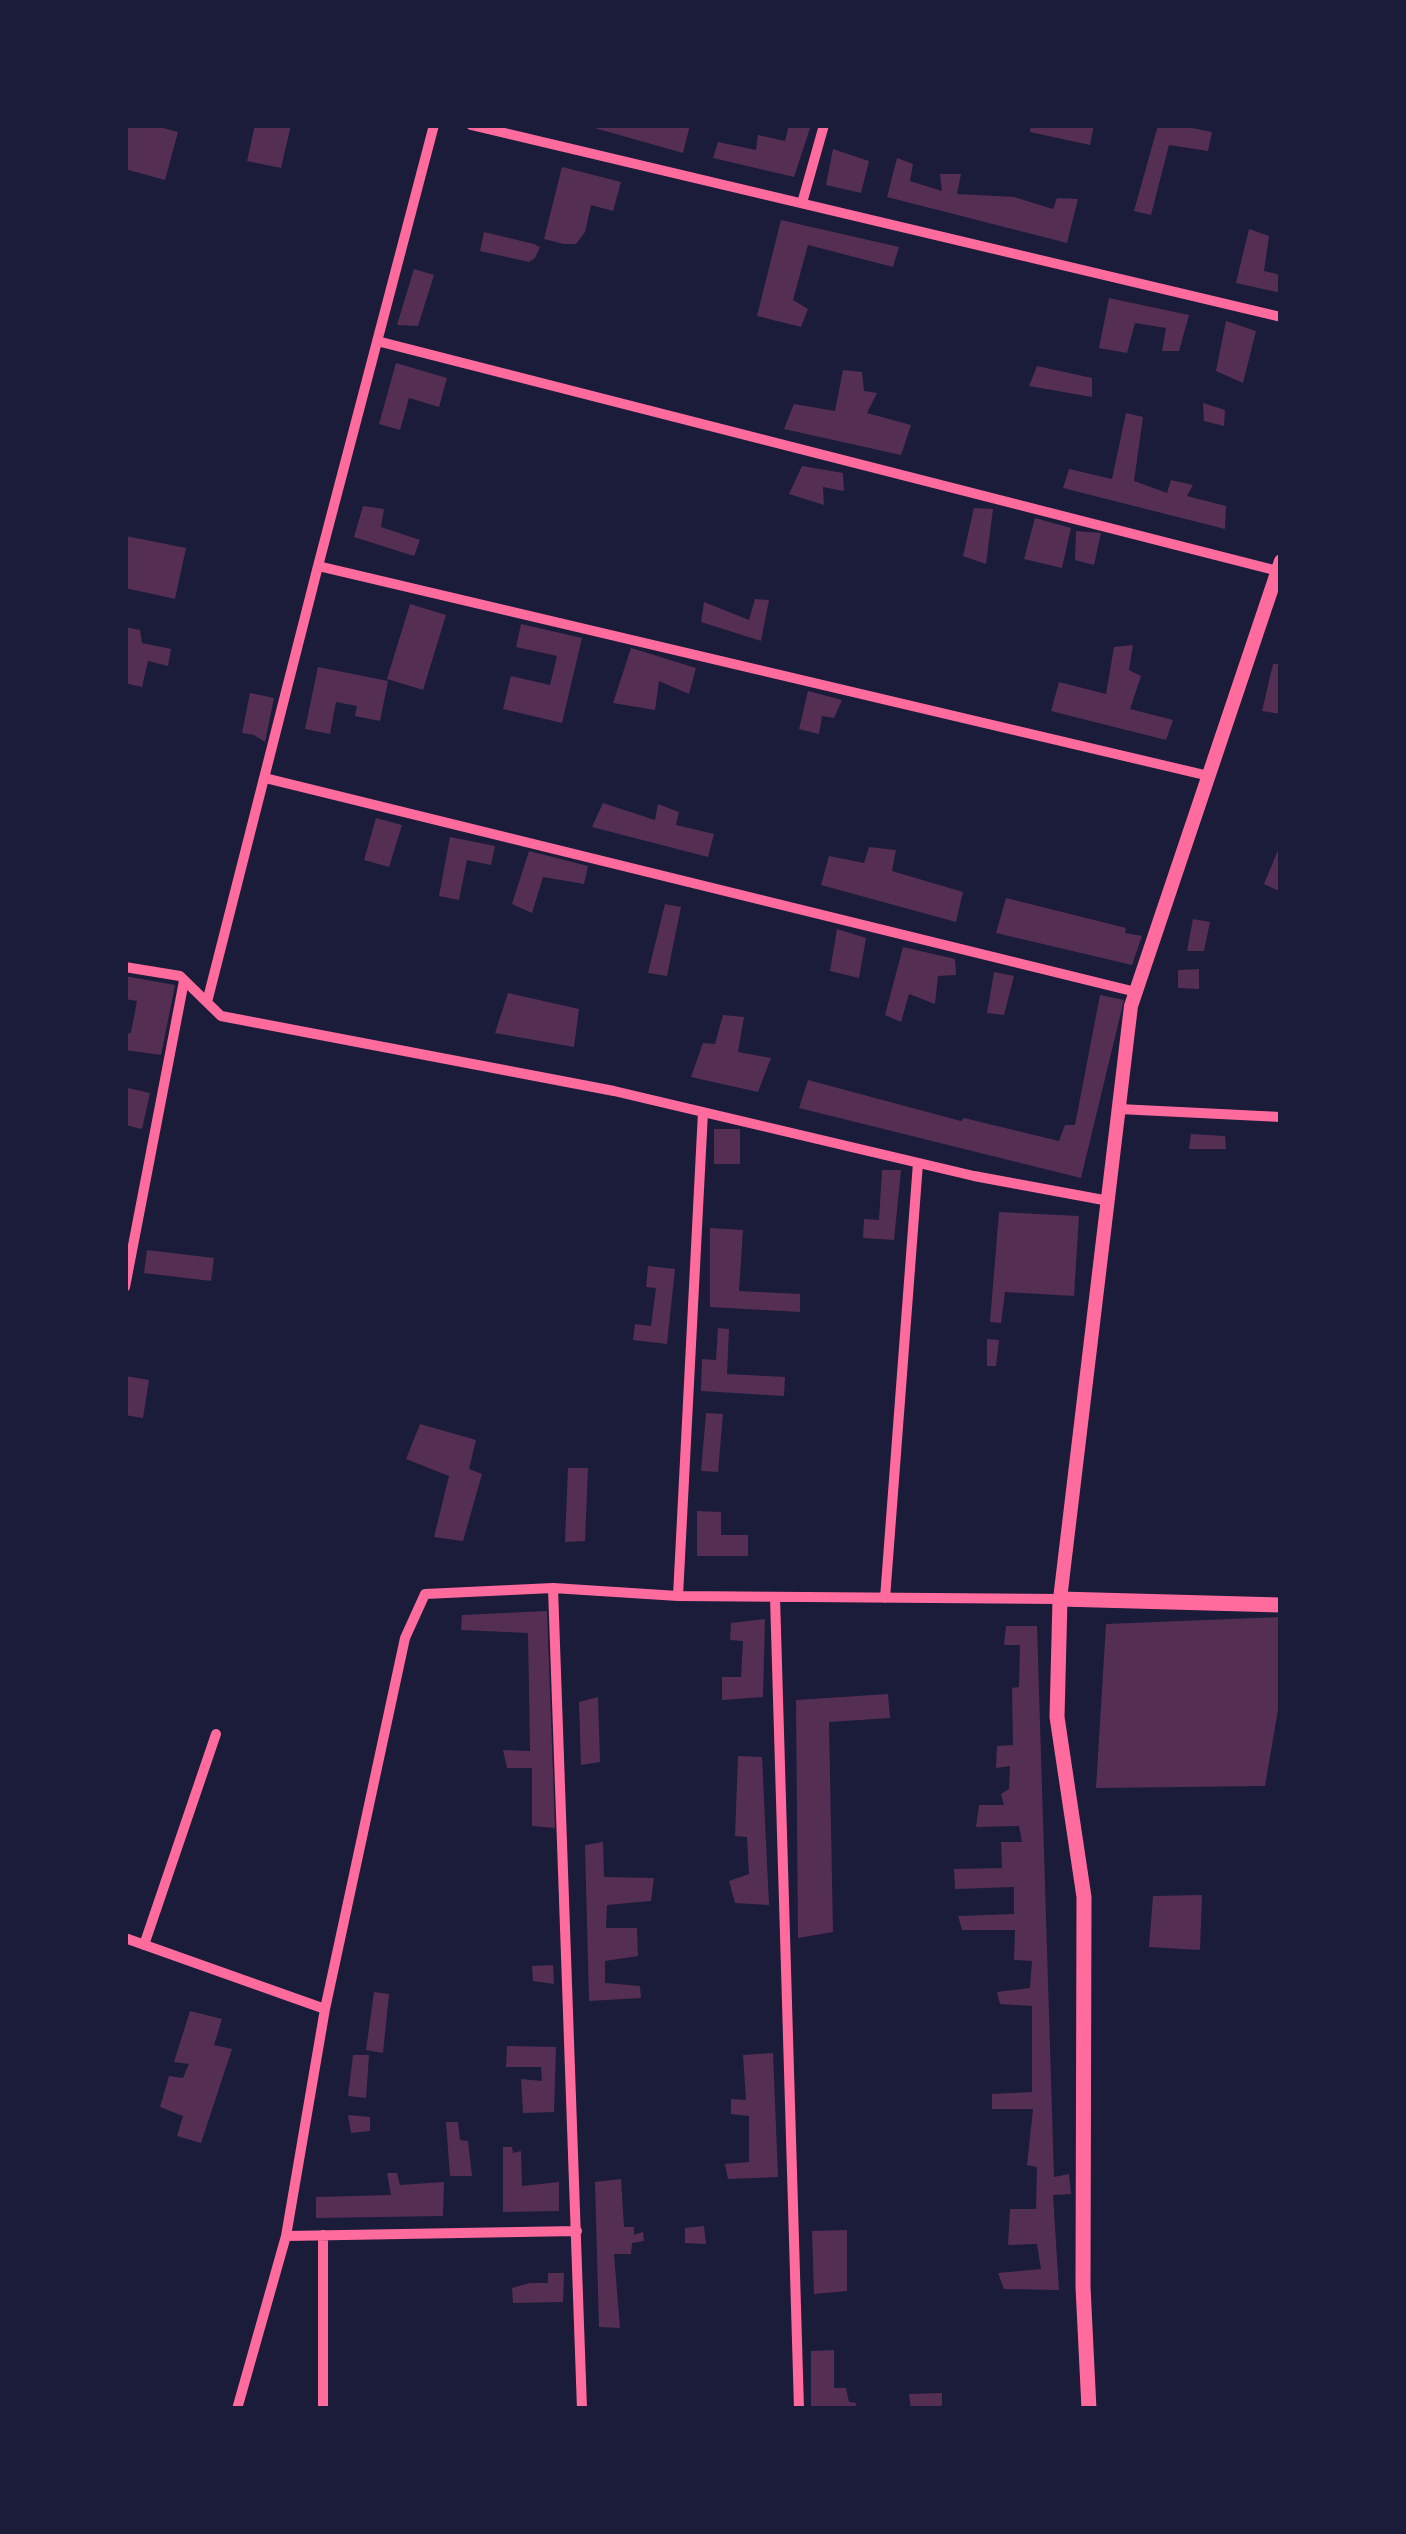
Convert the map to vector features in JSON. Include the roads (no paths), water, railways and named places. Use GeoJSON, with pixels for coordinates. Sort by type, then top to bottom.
{"type":"FeatureCollection","features":[{"type":"Feature","properties":{"kind":"main road"},"geometry":{"type":"LineString","coordinates":[[1089,2409],[1083,2287],[1084,1897],[1058,1717],[1060,1599],[1281,1605]]}},
{"type":"Feature","properties":{"kind":"street"},"geometry":{"type":"LineString","coordinates":[[206,1002],[434,125]]}},
{"type":"Feature","properties":{"kind":"street"},"geometry":{"type":"LineString","coordinates":[[471,125],[1281,317]]}},
{"type":"Feature","properties":{"kind":"street"},"geometry":{"type":"LineString","coordinates":[[524,138],[527,125]]}},
{"type":"Feature","properties":{"kind":"street"},"geometry":{"type":"LineString","coordinates":[[802,204],[824,125]]}},
{"type":"Feature","properties":{"kind":"street"},"geometry":{"type":"LineString","coordinates":[[237,2409],[286,2236],[324,2010],[405,1638],[425,1594],[552,1588],[678,1596],[1060,1599],[1131,1006],[1279,566],[377,341]]}},
{"type":"Feature","properties":{"kind":"street"},"geometry":{"type":"LineString","coordinates":[[318,566],[1209,776]]}},
{"type":"Feature","properties":{"kind":"street"},"geometry":{"type":"LineString","coordinates":[[265,778],[1136,992]]}},
{"type":"Feature","properties":{"kind":"street"},"geometry":{"type":"LineString","coordinates":[[125,967],[180,976],[221,1016],[614,1091],[918,1163],[1108,1201]]}},
{"type":"Feature","properties":{"kind":"street"},"geometry":{"type":"LineString","coordinates":[[125,1287],[184,981]]}},
{"type":"Feature","properties":{"kind":"street"},"geometry":{"type":"LineString","coordinates":[[1119,1109],[1281,1117]]}},
{"type":"Feature","properties":{"kind":"street"},"geometry":{"type":"LineString","coordinates":[[678,1596],[703,1112]]}},
{"type":"Feature","properties":{"kind":"street"},"geometry":{"type":"LineString","coordinates":[[885,1598],[918,1163]]}},
{"type":"Feature","properties":{"kind":"street"},"geometry":{"type":"LineString","coordinates":[[552,1588],[582,2409]]}},
{"type":"Feature","properties":{"kind":"street"},"geometry":{"type":"LineString","coordinates":[[774,1596],[799,2409]]}},
{"type":"Feature","properties":{"kind":"street"},"geometry":{"type":"LineString","coordinates":[[144,1945],[216,1734]]}},
{"type":"Feature","properties":{"kind":"street"},"geometry":{"type":"LineString","coordinates":[[125,1938],[324,2010]]}},
{"type":"Feature","properties":{"kind":"street"},"geometry":{"type":"LineString","coordinates":[[286,2236],[577,2232]]}},
{"type":"Feature","properties":{"kind":"street"},"geometry":{"type":"LineString","coordinates":[[323,2409],[324,2235]]}}]}
